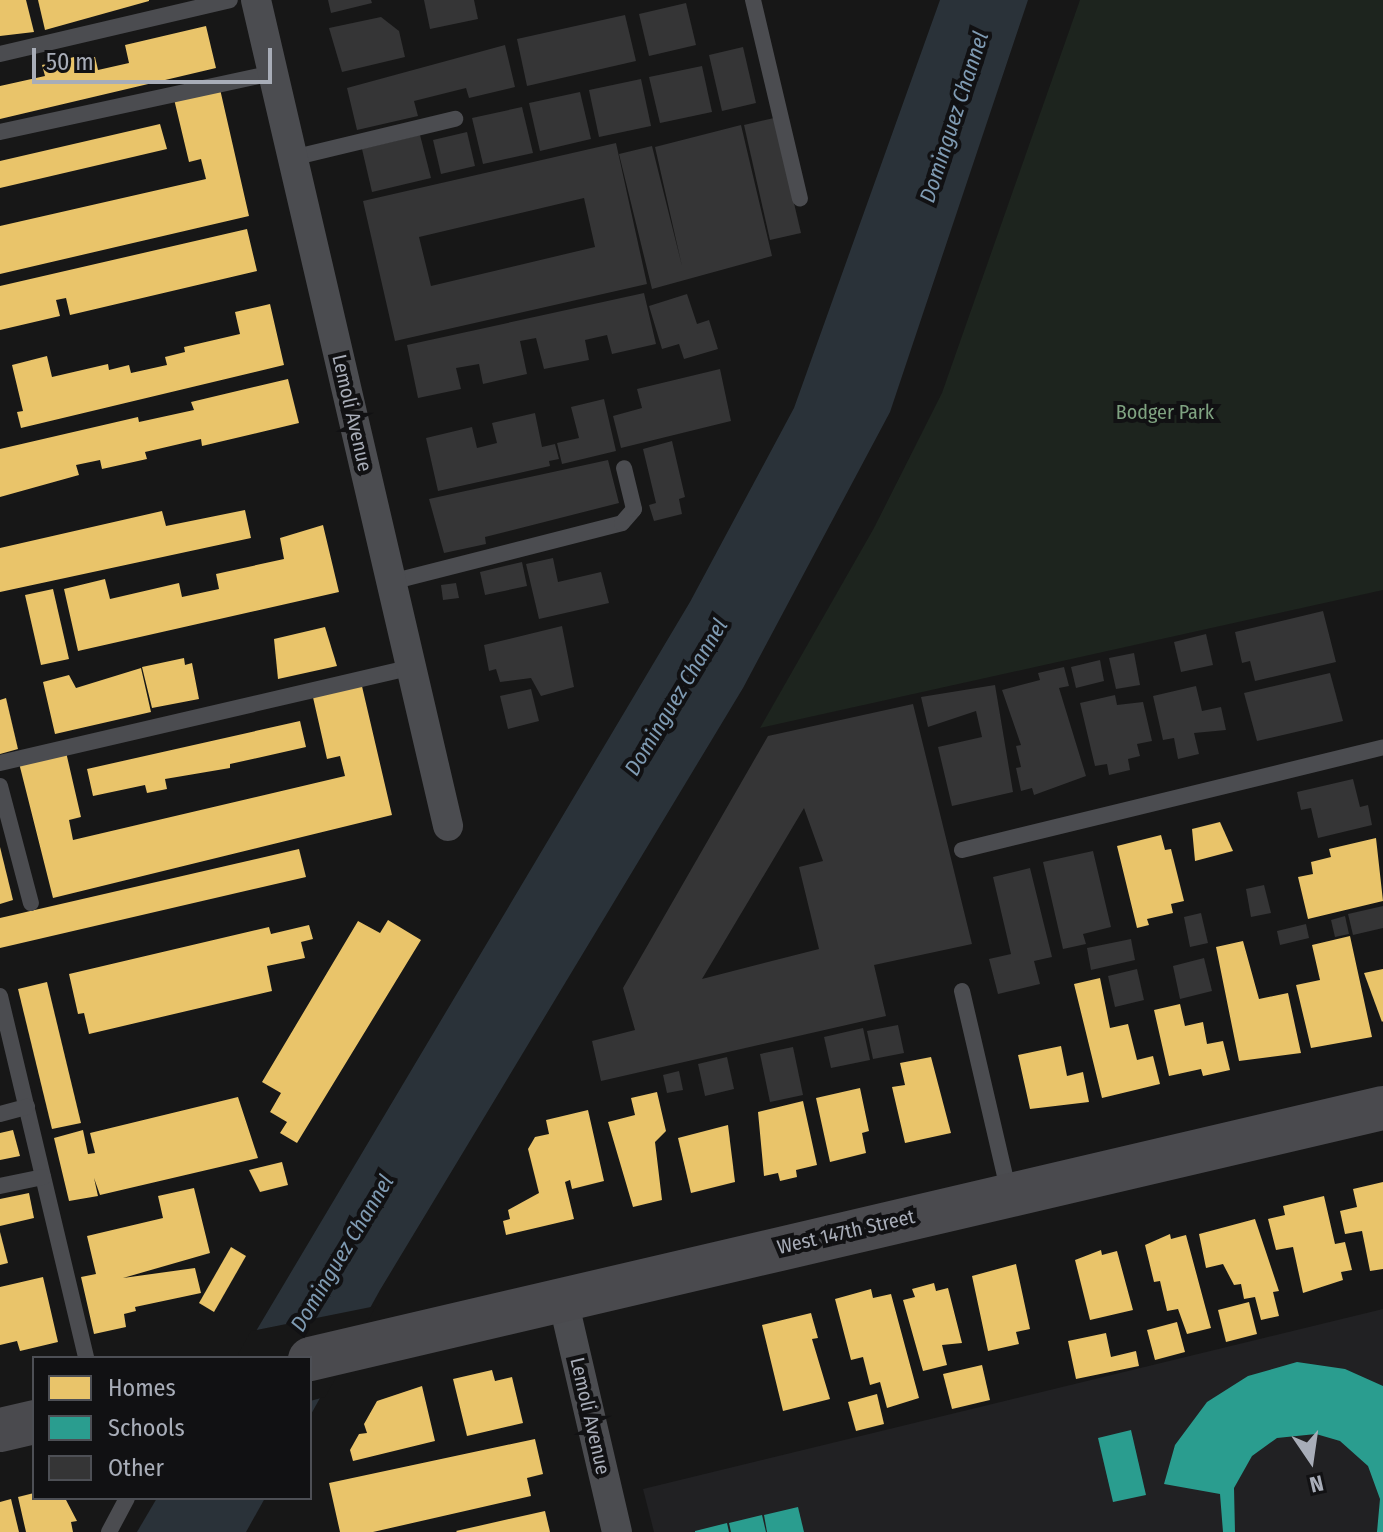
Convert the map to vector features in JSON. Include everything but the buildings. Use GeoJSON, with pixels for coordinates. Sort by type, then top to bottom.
{"type":"FeatureCollection","features":[{"type":"Feature","properties":{"kind":"street","name":"Lemoli Avenue"},"geometry":{"type":"LineString","coordinates":[[256,0],[448,826]]}},
{"type":"Feature","properties":{"kind":"street","name":"West 147th Street"},"geometry":{"type":"LineString","coordinates":[[312,1359],[1009,1193],[1383,1108]]}},
{"type":"Feature","properties":{"kind":"street","name":"Lemoli Avenue"},"geometry":{"type":"LineString","coordinates":[[563,1300],[617,1532]]}},
{"type":"Feature","properties":{"kind":"street"},"geometry":{"type":"LineString","coordinates":[[0,1430],[32,1422]]}},
{"type":"Feature","properties":{"kind":"lane"},"geometry":{"type":"LineString","coordinates":[[0,54],[230,0]]}},
{"type":"Feature","properties":{"kind":"lane"},"geometry":{"type":"LineString","coordinates":[[753,0],[800,199]]}},
{"type":"Feature","properties":{"kind":"lane"},"geometry":{"type":"LineString","coordinates":[[0,132],[273,73]]}},
{"type":"Feature","properties":{"kind":"lane"},"geometry":{"type":"LineString","coordinates":[[292,158],[455,119]]}},
{"type":"Feature","properties":{"kind":"lane"},"geometry":{"type":"LineString","coordinates":[[391,582],[622,523],[634,509],[624,468]]}},
{"type":"Feature","properties":{"kind":"lane"},"geometry":{"type":"LineString","coordinates":[[0,763],[411,667]]}},
{"type":"Feature","properties":{"kind":"lane"},"geometry":{"type":"LineString","coordinates":[[962,850],[1383,747]]}},
{"type":"Feature","properties":{"kind":"lane"},"geometry":{"type":"LineString","coordinates":[[0,786],[31,903]]}},
{"type":"Feature","properties":{"kind":"lane"},"geometry":{"type":"LineString","coordinates":[[962,991],[1009,1193]]}},
{"type":"Feature","properties":{"kind":"lane"},"geometry":{"type":"LineString","coordinates":[[0,996],[86,1356]]}},
{"type":"Feature","properties":{"kind":"lane"},"geometry":{"type":"LineString","coordinates":[[0,1114],[27,1107]]}},
{"type":"Feature","properties":{"kind":"lane"},"geometry":{"type":"LineString","coordinates":[[0,1186],[43,1177]]}},
{"type":"Feature","properties":{"kind":"lane"},"geometry":{"type":"LineString","coordinates":[[109,1532],[126,1500]]}},
{"type":"Feature","properties":{"kind":"shaded area"},"geometry":{"type":"Polygon","coordinates":[[[1383,1309],[1383,1532],[654,1532],[643,1489],[1383,1309]]]}},
{"type":"Feature","properties":{"kind":"green space","name":"Bodger Park"},"geometry":{"type":"Polygon","coordinates":[[[1080,0],[1383,0],[1383,590],[760,728],[874,528],[942,393],[1080,0]]]}},
{"type":"Feature","properties":{"kind":"water","name":"Dominguez Channel"},"geometry":{"type":"Polygon","coordinates":[[[940,0],[1028,0],[890,412],[743,688],[380,1290],[312,1412],[312,1356],[241,1356],[690,602],[794,408],[940,0]]]}},
{"type":"Feature","properties":{"kind":"water"},"geometry":{"type":"Polygon","coordinates":[[[156,1500],[264,1500],[246,1532],[137,1532],[156,1500]]]}},
{"type":"Feature","properties":{"kind":"pier"},"geometry":{"type":"Polygon","coordinates":[[[376,1306],[325,1397],[312,1400],[312,1356],[237,1356],[251,1331],[376,1306]]]}}]}
